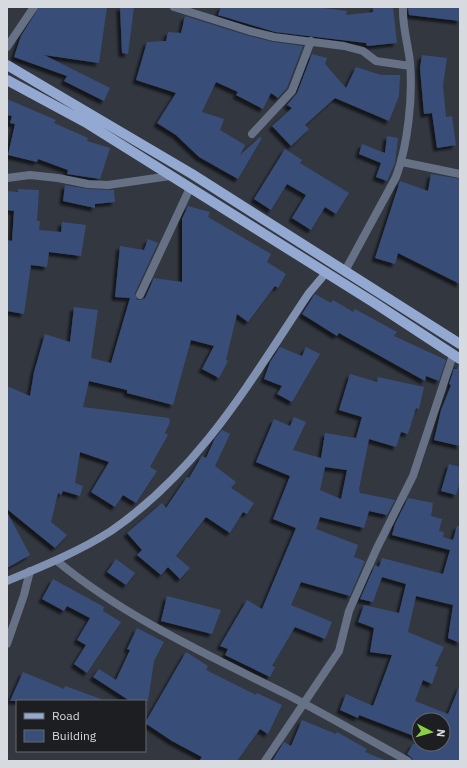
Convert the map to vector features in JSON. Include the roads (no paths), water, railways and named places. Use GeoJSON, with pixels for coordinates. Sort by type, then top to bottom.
{"type":"FeatureCollection","features":[{"type":"Feature","properties":{"kind":"main road"},"geometry":{"type":"LineString","coordinates":[[7,65],[198,178],[460,344]]}},
{"type":"Feature","properties":{"kind":"main road"},"geometry":{"type":"LineString","coordinates":[[7,80],[85,122],[325,274],[373,302],[457,357]]}},
{"type":"Feature","properties":{"kind":"street"},"geometry":{"type":"LineString","coordinates":[[7,47],[34,7]]}},
{"type":"Feature","properties":{"kind":"street"},"geometry":{"type":"LineString","coordinates":[[174,7],[250,31],[274,37],[344,46],[364,51],[376,61],[410,66]]}},
{"type":"Feature","properties":{"kind":"street"},"geometry":{"type":"LineString","coordinates":[[346,271],[396,178],[402,162],[408,129],[410,66],[403,7]]}},
{"type":"Feature","properties":{"kind":"street"},"geometry":{"type":"LineString","coordinates":[[252,134],[292,91],[311,41]]}},
{"type":"Feature","properties":{"kind":"street"},"geometry":{"type":"LineString","coordinates":[[402,162],[460,174]]}},
{"type":"Feature","properties":{"kind":"street"},"geometry":{"type":"LineString","coordinates":[[7,178],[30,175],[58,178],[88,184],[108,184],[170,176]]}},
{"type":"Feature","properties":{"kind":"street"},"geometry":{"type":"LineString","coordinates":[[140,295],[190,188]]}},
{"type":"Feature","properties":{"kind":"street"},"geometry":{"type":"LineString","coordinates":[[7,580],[57,561],[109,531],[160,492],[190,461],[225,420],[309,293],[325,274]]}},
{"type":"Feature","properties":{"kind":"street"},"geometry":{"type":"LineString","coordinates":[[265,761],[339,651],[349,611],[376,550],[413,476],[457,357]]}},
{"type":"Feature","properties":{"kind":"street"},"geometry":{"type":"LineString","coordinates":[[57,561],[131,614],[408,761]]}},
{"type":"Feature","properties":{"kind":"street"},"geometry":{"type":"LineString","coordinates":[[7,644],[24,595],[30,571]]}}]}
